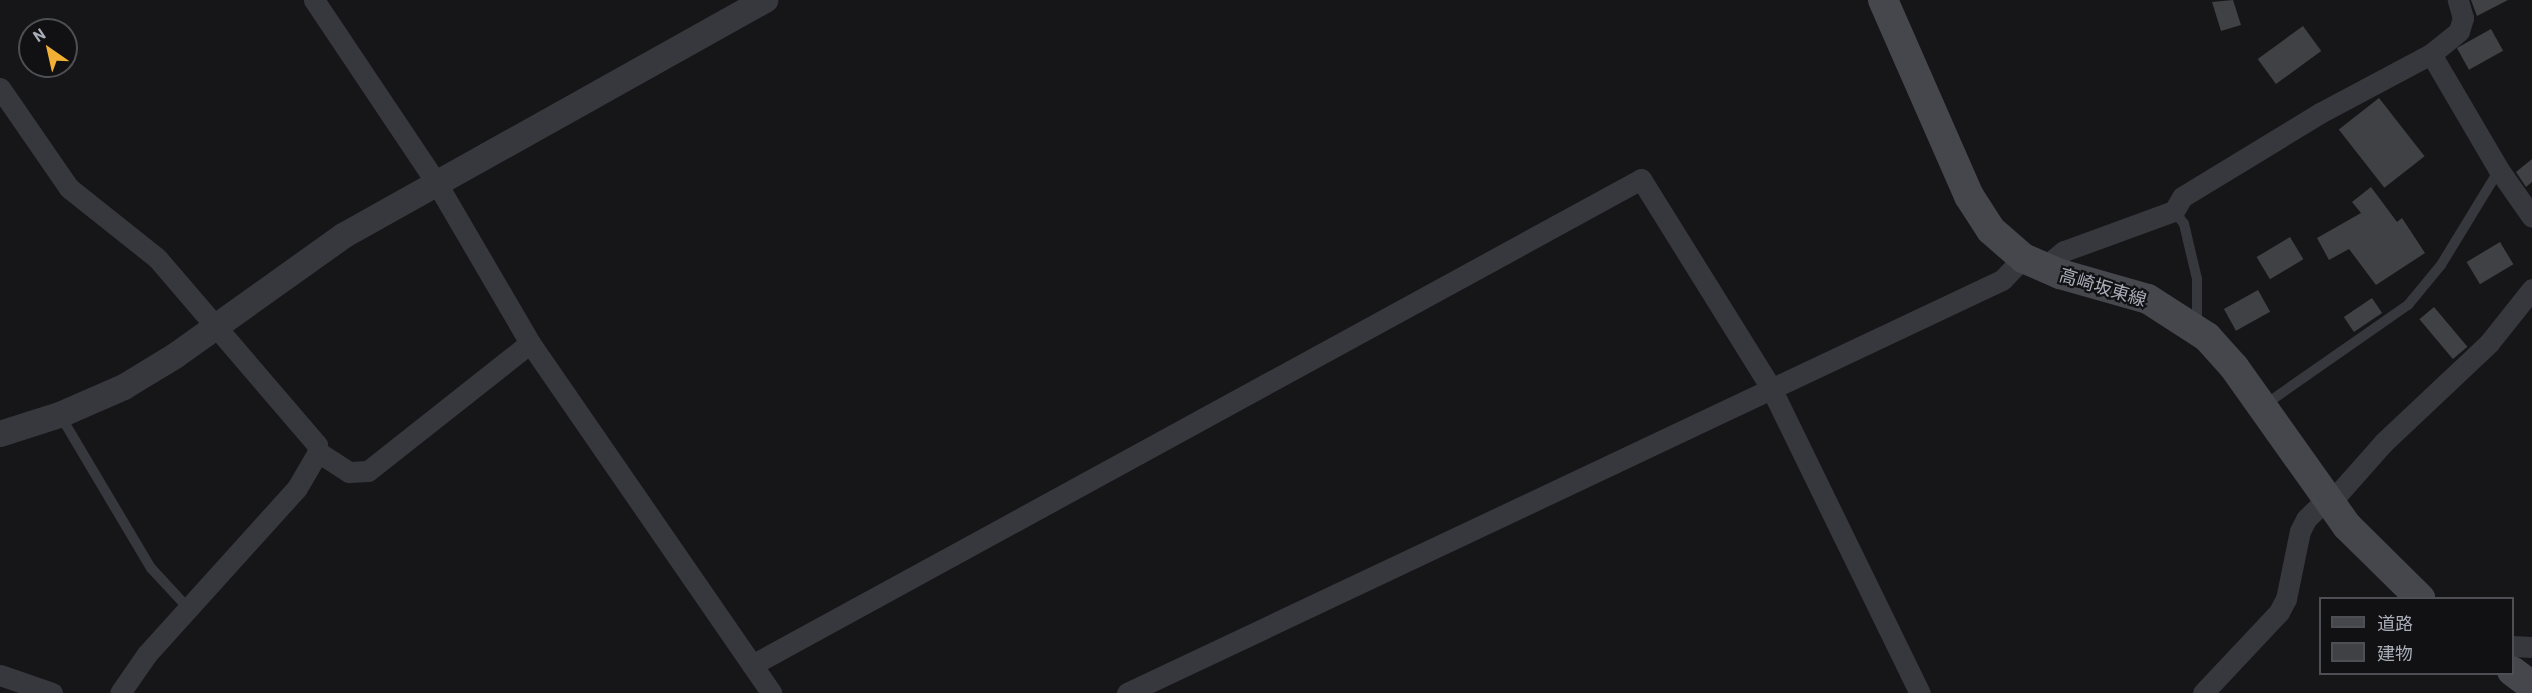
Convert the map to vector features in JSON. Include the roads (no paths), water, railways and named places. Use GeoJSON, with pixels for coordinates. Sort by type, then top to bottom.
{"type":"FeatureCollection","features":[{"type":"Feature","properties":{"kind":"main road","name":"高崎坂東線"},"geometry":{"type":"LineString","coordinates":[[1883,0],[1969,196],[1991,230],[2033,263],[2148,299],[2197,329],[2234,367],[2328,501],[2365,546],[2419,597]]}},
{"type":"Feature","properties":{"kind":"main road"},"geometry":{"type":"LineString","coordinates":[[2514,672],[2532,686]]}},
{"type":"Feature","properties":{"kind":"street"},"geometry":{"type":"LineString","coordinates":[[314,0],[436,182],[530,342],[771,693]]}},
{"type":"Feature","properties":{"kind":"street"},"geometry":{"type":"LineString","coordinates":[[0,434],[60,415],[124,387],[214,329],[343,236],[765,0]]}},
{"type":"Feature","properties":{"kind":"street"},"geometry":{"type":"LineString","coordinates":[[1127,693],[2002,280],[2033,263],[2174,212],[2181,197],[2320,113],[2431,54],[2459,31],[2463,18],[2458,0]]}},
{"type":"Feature","properties":{"kind":"street"},"geometry":{"type":"LineString","coordinates":[[2431,54],[2499,170],[2532,217]]}},
{"type":"Feature","properties":{"kind":"street"},"geometry":{"type":"LineString","coordinates":[[0,88],[69,188],[157,258],[214,329],[313,437],[318,452],[349,472],[368,471],[530,342]]}},
{"type":"Feature","properties":{"kind":"street"},"geometry":{"type":"LineString","coordinates":[[752,665],[1641,179],[1771,388],[1920,693]]}},
{"type":"Feature","properties":{"kind":"street"},"geometry":{"type":"LineString","coordinates":[[2203,693],[2279,612],[2286,599],[2300,531],[2306,519],[2328,501],[2383,443],[2489,343],[2532,289]]}},
{"type":"Feature","properties":{"kind":"street"},"geometry":{"type":"LineString","coordinates":[[120,693],[147,654],[297,488],[318,452]]}},
{"type":"Feature","properties":{"kind":"street"},"geometry":{"type":"LineString","coordinates":[[2514,646],[2532,647]]}},
{"type":"Feature","properties":{"kind":"street"},"geometry":{"type":"LineString","coordinates":[[0,675],[52,693]]}},
{"type":"Feature","properties":{"kind":"lane"},"geometry":{"type":"LineString","coordinates":[[2263,406],[2408,305],[2441,265],[2499,170]]}},
{"type":"Feature","properties":{"kind":"lane"},"geometry":{"type":"LineString","coordinates":[[2174,212],[2184,224],[2197,279],[2197,329]]}},
{"type":"Feature","properties":{"kind":"lane"},"geometry":{"type":"LineString","coordinates":[[60,415],[151,568],[188,608]]}}]}
